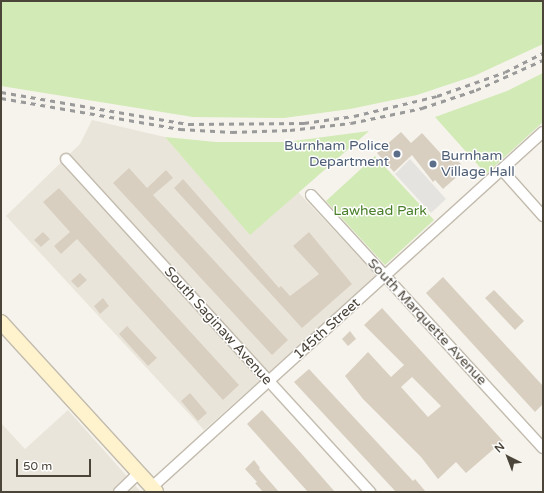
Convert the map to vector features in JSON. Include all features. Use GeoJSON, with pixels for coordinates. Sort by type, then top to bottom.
{"type":"FeatureCollection","features":[{"type":"Feature","properties":{"kind":"main road"},"geometry":{"type":"LineString","coordinates":[[1,322],[154,490]]}},
{"type":"Feature","properties":{"kind":"street","name":"145th Street"},"geometry":{"type":"LineString","coordinates":[[154,490],[269,381],[543,132]]}},
{"type":"Feature","properties":{"kind":"street","name":"South Saginaw Avenue"},"geometry":{"type":"LineString","coordinates":[[66,159],[370,492]]}},
{"type":"Feature","properties":{"kind":"street"},"geometry":{"type":"LineString","coordinates":[[502,170],[543,216]]}},
{"type":"Feature","properties":{"kind":"street","name":"South Marquette Avenue"},"geometry":{"type":"LineString","coordinates":[[311,195],[543,448]]}},
{"type":"Feature","properties":{"kind":"street"},"geometry":{"type":"LineString","coordinates":[[118,492],[139,473]]}},
{"type":"Feature","properties":{"kind":"shaded area"},"geometry":{"type":"Polygon","coordinates":[[[92,120],[165,137],[250,234],[298,192],[377,276],[204,430],[6,216],[80,144],[92,120]]]}},
{"type":"Feature","properties":{"kind":"shaded area"},"geometry":{"type":"Polygon","coordinates":[[[410,159],[446,199],[431,213],[395,174],[410,159]]]}},
{"type":"Feature","properties":{"kind":"shaded area"},"geometry":{"type":"Polygon","coordinates":[[[68,410],[141,492],[1,492],[1,423],[25,449],[68,410]]]}},
{"type":"Feature","properties":{"kind":"green space"},"geometry":{"type":"Polygon","coordinates":[[[1,1],[543,1],[543,44],[474,76],[417,95],[350,109],[284,118],[193,117],[1,86],[1,1]]]}},
{"type":"Feature","properties":{"kind":"green space"},"geometry":{"type":"Polygon","coordinates":[[[543,73],[543,122],[486,174],[435,117],[507,91],[543,73]]]}},
{"type":"Feature","properties":{"kind":"green space"},"geometry":{"type":"Polygon","coordinates":[[[369,131],[250,235],[165,137],[216,142],[286,142],[369,131]]]}},
{"type":"Feature","properties":{"kind":"green space","name":"Lawhead Park"},"geometry":{"type":"Polygon","coordinates":[[[375,156],[434,220],[385,265],[326,201],[375,156]]]}},
{"type":"Feature","properties":{"kind":"building"},"geometry":{"type":"Polygon","coordinates":[[[401,132],[411,143],[422,133],[443,156],[448,151],[461,164],[455,169],[460,174],[443,189],[435,180],[433,182],[412,155],[394,172],[377,153],[401,132]]]}},
{"type":"Feature","properties":{"kind":"building"},"geometry":{"type":"Polygon","coordinates":[[[129,168],[147,188],[166,170],[173,178],[153,195],[288,340],[272,355],[113,183],[129,168]]]}},
{"type":"Feature","properties":{"kind":"building"},"geometry":{"type":"Polygon","coordinates":[[[183,179],[279,288],[281,286],[290,296],[319,274],[293,246],[309,232],[352,284],[302,328],[174,188],[183,179]]]}},
{"type":"Feature","properties":{"kind":"building"},"geometry":{"type":"Polygon","coordinates":[[[59,188],[239,385],[223,400],[77,239],[61,254],[54,246],[70,232],[43,202],[59,188]]]}},
{"type":"Feature","properties":{"kind":"building"},"geometry":{"type":"Polygon","coordinates":[[[43,232],[50,239],[41,247],[34,240],[43,232]]]}},
{"type":"Feature","properties":{"kind":"building"},"geometry":{"type":"Polygon","coordinates":[[[80,273],[87,280],[78,288],[71,281],[80,273]]]}},
{"type":"Feature","properties":{"kind":"building"},"geometry":{"type":"Polygon","coordinates":[[[443,277],[543,386],[543,404],[535,412],[426,293],[443,277]]]}},
{"type":"Feature","properties":{"kind":"building"},"geometry":{"type":"Polygon","coordinates":[[[494,290],[524,321],[515,330],[485,298],[494,290]]]}},
{"type":"Feature","properties":{"kind":"building"},"geometry":{"type":"Polygon","coordinates":[[[103,298],[109,306],[100,314],[94,306],[103,298]]]}},
{"type":"Feature","properties":{"kind":"building"},"geometry":{"type":"Polygon","coordinates":[[[382,308],[503,441],[466,473],[456,462],[438,479],[421,457],[363,399],[345,376],[368,352],[391,377],[404,365],[364,325],[382,308]],[[412,377],[401,387],[428,417],[441,406],[412,377]]]}},
{"type":"Feature","properties":{"kind":"building"},"geometry":{"type":"Polygon","coordinates":[[[127,326],[157,358],[148,366],[119,334],[127,326]]]}},
{"type":"Feature","properties":{"kind":"building"},"geometry":{"type":"Polygon","coordinates":[[[350,331],[356,339],[348,346],[342,339],[350,331]]]}},
{"type":"Feature","properties":{"kind":"building"},"geometry":{"type":"Polygon","coordinates":[[[309,369],[413,481],[415,479],[426,492],[396,492],[294,382],[309,369]]]}},
{"type":"Feature","properties":{"kind":"building"},"geometry":{"type":"Polygon","coordinates":[[[190,393],[207,413],[198,421],[181,401],[190,393]]]}},
{"type":"Feature","properties":{"kind":"building"},"geometry":{"type":"Polygon","coordinates":[[[262,410],[335,492],[308,492],[247,424],[262,410]]]}},
{"type":"Feature","properties":{"kind":"building"},"geometry":{"type":"Polygon","coordinates":[[[254,460],[260,468],[259,469],[279,492],[263,492],[255,483],[257,482],[245,469],[254,460]]]}},
{"type":"Feature","properties":{"kind":"railway"},"geometry":{"type":"LineString","coordinates":[[1,92],[189,124],[304,123],[354,116],[437,96],[505,72],[543,53]]}},
{"type":"Feature","properties":{"kind":"railway"},"geometry":{"type":"LineString","coordinates":[[1,98],[180,129],[232,132],[290,130],[351,123],[422,108],[476,90],[543,60]]}},
{"type":"Feature","properties":{"kind":"place","name":"Burnham Police Department"},"geometry":{"type":"Point","coordinates":[397,154]}},
{"type":"Feature","properties":{"kind":"place","name":"Burnham Village Hall"},"geometry":{"type":"Point","coordinates":[433,164]}}]}
